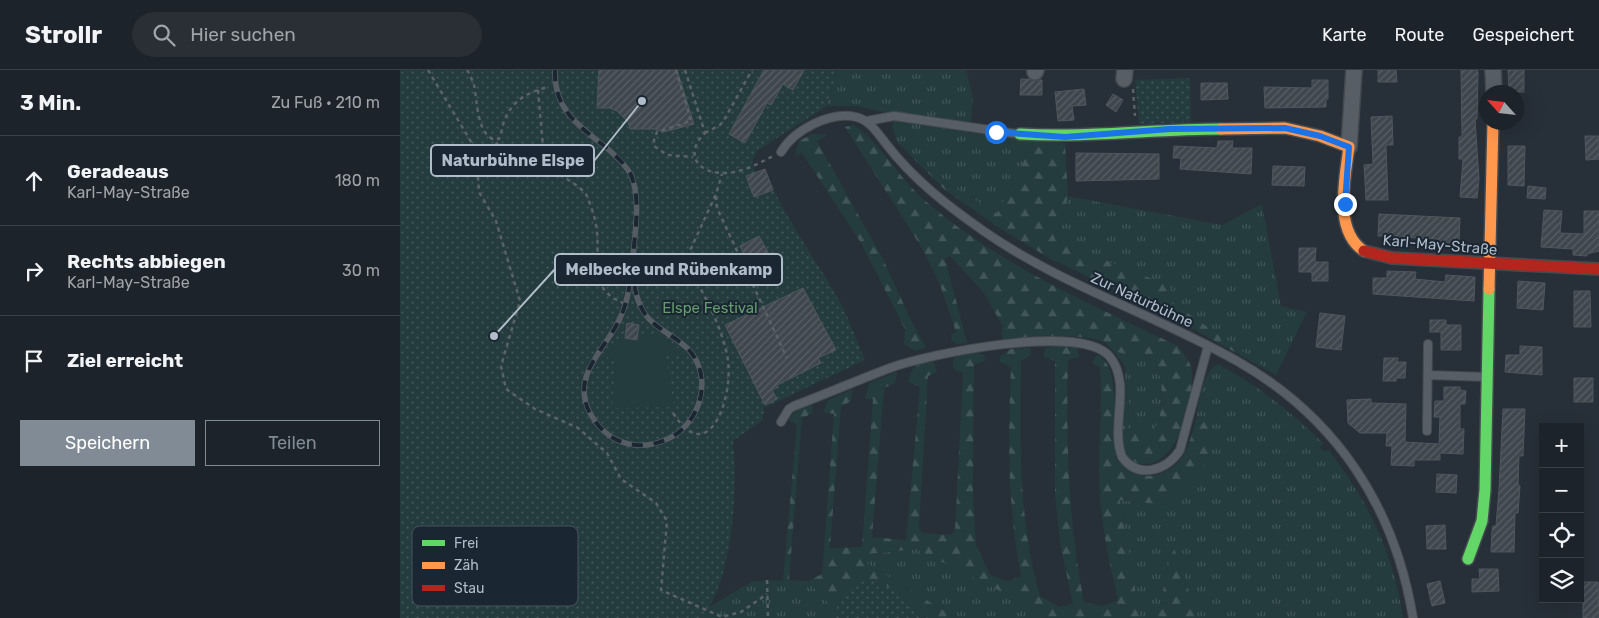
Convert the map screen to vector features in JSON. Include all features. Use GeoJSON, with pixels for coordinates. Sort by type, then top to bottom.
{"type":"FeatureCollection","features":[{"type":"Feature","properties":{"kind":"street"},"geometry":{"type":"LineString","coordinates":[[1020,134],[1065,137],[1170,129],[1285,128],[1320,136],[1349,147],[1354,70]]}},
{"type":"Feature","properties":{"kind":"street"},"geometry":{"type":"LineString","coordinates":[[1493,70],[1494,85]]}},
{"type":"Feature","properties":{"kind":"street"},"geometry":{"type":"LineString","coordinates":[[1468,559],[1478,533],[1484,509],[1489,377],[1493,130]]}},
{"type":"Feature","properties":{"kind":"street","name":"Karl-May-Straße"},"geometry":{"type":"LineString","coordinates":[[1349,147],[1345,221],[1348,234],[1356,246],[1364,251],[1392,258],[1599,269]]}},
{"type":"Feature","properties":{"kind":"lane"},"geometry":{"type":"LineString","coordinates":[[781,152],[796,134],[828,119],[844,115],[867,121],[894,116],[1020,134]]}},
{"type":"Feature","properties":{"kind":"lane","name":"Zur Naturbühne"},"geometry":{"type":"LineString","coordinates":[[867,121],[895,156],[928,188],[993,238],[1045,270],[1208,346],[1258,374],[1293,400],[1326,432],[1354,466],[1372,494],[1396,548],[1408,585],[1413,618]]}},
{"type":"Feature","properties":{"kind":"lane"},"geometry":{"type":"LineString","coordinates":[[781,422],[789,409],[794,406],[890,368],[925,358],[975,348],[1048,341],[1079,342],[1101,349],[1110,357],[1116,367],[1119,383],[1118,439],[1122,457],[1138,469],[1154,470],[1172,460],[1180,450],[1208,346]]}},
{"type":"Feature","properties":{"kind":"lane"},"geometry":{"type":"LineString","coordinates":[[1427,431],[1428,344]]}},
{"type":"Feature","properties":{"kind":"lane"},"geometry":{"type":"LineString","coordinates":[[1428,375],[1489,377]]}},
{"type":"Feature","properties":{"kind":"path"},"geometry":{"type":"LineString","coordinates":[[428,70],[476,150],[479,192],[496,221],[520,301],[501,366],[506,389],[535,409],[578,428],[607,453],[622,479],[656,504],[667,521],[661,590],[722,617],[741,612],[767,594]]}},
{"type":"Feature","properties":{"kind":"path"},"geometry":{"type":"LineString","coordinates":[[467,70],[474,85],[478,116],[490,137],[505,151],[545,169],[576,186],[586,194],[597,231],[599,281],[610,297],[623,303]]}},
{"type":"Feature","properties":{"kind":"path"},"geometry":{"type":"LineString","coordinates":[[676,70],[691,121],[657,132],[654,146],[667,155],[694,157],[704,169],[722,174],[753,167],[781,152]]}},
{"type":"Feature","properties":{"kind":"path"},"geometry":{"type":"LineString","coordinates":[[685,70],[705,133]]}},
{"type":"Feature","properties":{"kind":"path"},"geometry":{"type":"LineString","coordinates":[[694,157],[696,144],[705,133],[720,125],[724,120],[752,70]]}},
{"type":"Feature","properties":{"kind":"path"},"geometry":{"type":"LineString","coordinates":[[1125,74],[1132,80],[1136,132]]}},
{"type":"Feature","properties":{"kind":"path"},"geometry":{"type":"LineString","coordinates":[[490,137],[499,139],[504,121],[516,102],[524,95],[548,87]]}},
{"type":"Feature","properties":{"kind":"path"},"geometry":{"type":"LineString","coordinates":[[538,90],[545,169]]}},
{"type":"Feature","properties":{"kind":"path"},"geometry":{"type":"LineString","coordinates":[[673,414],[684,429],[690,432],[705,431],[718,420],[727,399],[728,360],[721,336],[687,262],[688,254],[716,194],[722,174]]}},
{"type":"Feature","properties":{"kind":"path"},"geometry":{"type":"LineString","coordinates":[[716,194],[716,208],[787,358]]}},
{"type":"Feature","properties":{"kind":"path"},"geometry":{"type":"LineString","coordinates":[[767,580],[768,618]]}},
{"type":"Feature","properties":{"kind":"green space","name":"Elspe Festival"},"geometry":{"type":"Polygon","coordinates":[[[400,70],[837,70],[827,106],[757,151],[752,163],[755,172],[765,169],[791,222],[842,306],[865,360],[764,408],[763,420],[733,441],[735,477],[733,517],[727,557],[717,591],[702,618],[400,618],[400,70]]]}},
{"type":"Feature","properties":{"kind":"green space"},"geometry":{"type":"Polygon","coordinates":[[[837,70],[966,70],[973,97],[971,122],[894,114],[855,106],[827,106],[837,70]]]}},
{"type":"Feature","properties":{"kind":"green space"},"geometry":{"type":"Polygon","coordinates":[[[1190,78],[1191,122],[1139,124],[1135,80],[1190,78]]]}},
{"type":"Feature","properties":{"kind":"green space"},"geometry":{"type":"Polygon","coordinates":[[[895,119],[974,133],[1035,139],[997,213],[948,184],[897,142],[892,126],[895,119]]]}},
{"type":"Feature","properties":{"kind":"green space"},"geometry":{"type":"Polygon","coordinates":[[[854,125],[881,150],[921,197],[980,242],[1077,298],[1178,346],[1187,358],[1192,372],[1190,400],[1180,433],[1172,447],[1162,458],[1149,464],[1133,461],[1124,450],[1121,435],[1125,394],[1129,394],[1128,428],[1154,431],[1158,423],[1162,396],[1156,361],[1113,351],[1105,342],[1090,338],[1067,336],[1002,341],[1002,325],[984,293],[950,256],[945,258],[967,343],[957,344],[952,341],[951,335],[956,332],[940,285],[922,248],[845,127],[854,125]]]}},
{"type":"Feature","properties":{"kind":"green space"},"geometry":{"type":"Polygon","coordinates":[[[812,134],[828,135],[817,141],[882,257],[912,322],[926,347],[915,351],[904,344],[905,329],[861,243],[802,153],[795,156],[799,141],[812,134]]]}},
{"type":"Feature","properties":{"kind":"green space"},"geometry":{"type":"Polygon","coordinates":[[[1035,139],[1065,143],[1068,196],[1055,240],[1170,286],[1172,302],[1276,375],[1162,312],[1049,258],[996,226],[944,189],[897,142],[948,184],[997,213],[1035,139]]]}},
{"type":"Feature","properties":{"kind":"green space"},"geometry":{"type":"Polygon","coordinates":[[[1068,196],[1222,225],[1262,204],[1281,306],[1307,312],[1276,375],[1172,302],[1055,240],[1068,196]]]}},
{"type":"Feature","properties":{"kind":"green space"},"geometry":{"type":"Polygon","coordinates":[[[661,334],[684,353],[666,356],[674,407],[612,408],[616,358],[602,357],[607,349],[613,343],[627,336],[661,334]]]}},
{"type":"Feature","properties":{"kind":"green space"},"geometry":{"type":"Polygon","coordinates":[[[1047,347],[1077,347],[1079,357],[1068,360],[1067,421],[1071,511],[1084,602],[1103,606],[1118,600],[1107,549],[1100,498],[1101,384],[1100,368],[1093,364],[1094,358],[1098,355],[1106,362],[1111,373],[1114,387],[1117,460],[1134,473],[1152,476],[1170,469],[1185,453],[1196,419],[1199,416],[1209,418],[1210,459],[1167,505],[1120,500],[1140,618],[1047,618],[1006,594],[916,549],[868,554],[863,561],[956,618],[842,618],[808,581],[822,574],[834,414],[823,412],[828,400],[853,389],[851,401],[841,407],[830,548],[862,547],[873,399],[865,399],[869,383],[897,372],[895,383],[884,388],[872,537],[906,540],[920,387],[908,382],[913,369],[924,363],[934,362],[937,372],[928,376],[919,528],[923,533],[949,535],[955,531],[963,373],[953,369],[953,359],[969,353],[981,354],[985,356],[985,361],[974,365],[973,494],[976,544],[990,575],[1008,581],[1021,576],[1016,549],[1011,497],[1009,420],[1011,367],[1000,362],[1000,356],[1011,349],[1030,348],[1031,355],[1021,361],[1022,480],[1028,538],[1040,596],[1060,607],[1073,604],[1060,543],[1055,495],[1055,361],[1044,357],[1044,351],[1047,347]]]}},
{"type":"Feature","properties":{"kind":"green space"},"geometry":{"type":"Polygon","coordinates":[[[1113,351],[1156,361],[1162,396],[1158,423],[1154,431],[1128,429],[1129,394],[1125,394],[1125,366],[1113,351]]]}},
{"type":"Feature","properties":{"kind":"green space"},"geometry":{"type":"Polygon","coordinates":[[[1218,364],[1274,400],[1299,421],[1323,443],[1320,448],[1323,451],[1329,450],[1343,469],[1367,509],[1386,550],[1399,594],[1403,618],[1198,618],[1173,546],[1157,618],[1140,618],[1120,500],[1167,505],[1199,416],[1196,419],[1205,381],[1208,374],[1218,364]]]}},
{"type":"Feature","properties":{"kind":"green space"},"geometry":{"type":"Polygon","coordinates":[[[812,404],[813,413],[802,418],[789,580],[783,580],[797,425],[788,420],[796,411],[812,404]]]}},
{"type":"Feature","properties":{"kind":"green space"},"geometry":{"type":"Polygon","coordinates":[[[1173,545],[1198,618],[1157,618],[1173,545]]]}},
{"type":"Feature","properties":{"kind":"green space"},"geometry":{"type":"Polygon","coordinates":[[[917,549],[1006,594],[1047,618],[956,618],[863,561],[868,554],[917,549]]]}},
{"type":"Feature","properties":{"kind":"green space"},"geometry":{"type":"Polygon","coordinates":[[[868,579],[889,587],[928,618],[831,618],[848,589],[868,579]]]}},
{"type":"Feature","properties":{"kind":"green space"},"geometry":{"type":"Polygon","coordinates":[[[753,581],[808,581],[842,618],[698,618],[699,613],[753,581]]]}},
{"type":"Feature","properties":{"kind":"building"},"geometry":{"type":"Polygon","coordinates":[[[599,70],[677,70],[694,124],[664,132],[654,129],[630,129],[628,122],[617,111],[610,108],[597,108],[599,70]]]}},
{"type":"Feature","properties":{"kind":"building"},"geometry":{"type":"Polygon","coordinates":[[[764,70],[804,70],[793,90],[783,84],[771,105],[767,103],[745,143],[729,134],[764,70]]]}},
{"type":"Feature","properties":{"kind":"building"},"geometry":{"type":"Polygon","coordinates":[[[1378,70],[1396,70],[1397,82],[1378,82],[1378,70]]]}},
{"type":"Feature","properties":{"kind":"building"},"geometry":{"type":"Polygon","coordinates":[[[1461,70],[1477,70],[1478,72],[1477,119],[1475,119],[1479,179],[1477,198],[1460,197],[1463,159],[1459,159],[1459,137],[1462,137],[1461,70]]]}},
{"type":"Feature","properties":{"kind":"building"},"geometry":{"type":"Polygon","coordinates":[[[1508,70],[1524,70],[1524,85],[1509,85],[1508,70]]]}},
{"type":"Feature","properties":{"kind":"building"},"geometry":{"type":"Polygon","coordinates":[[[1021,79],[1042,80],[1042,95],[1020,95],[1021,79]]]}},
{"type":"Feature","properties":{"kind":"building"},"geometry":{"type":"Polygon","coordinates":[[[1312,80],[1328,80],[1326,107],[1265,108],[1264,87],[1312,88],[1312,80]]]}},
{"type":"Feature","properties":{"kind":"building"},"geometry":{"type":"Polygon","coordinates":[[[1201,83],[1227,83],[1228,99],[1201,100],[1201,83]]]}},
{"type":"Feature","properties":{"kind":"building"},"geometry":{"type":"Polygon","coordinates":[[[1084,89],[1086,105],[1072,106],[1074,120],[1058,121],[1055,92],[1084,89]]]}},
{"type":"Feature","properties":{"kind":"building"},"geometry":{"type":"Polygon","coordinates":[[[1113,94],[1123,100],[1116,112],[1106,105],[1113,94]]]}},
{"type":"Feature","properties":{"kind":"building"},"geometry":{"type":"Polygon","coordinates":[[[1392,116],[1393,145],[1386,145],[1388,200],[1366,200],[1364,165],[1373,164],[1371,117],[1392,116]]]}},
{"type":"Feature","properties":{"kind":"building"},"geometry":{"type":"Polygon","coordinates":[[[1585,136],[1599,136],[1599,159],[1586,160],[1585,136]]]}},
{"type":"Feature","properties":{"kind":"building"},"geometry":{"type":"Polygon","coordinates":[[[1218,141],[1233,141],[1232,148],[1252,148],[1251,174],[1180,169],[1181,158],[1173,158],[1174,146],[1217,148],[1218,141]]]}},
{"type":"Feature","properties":{"kind":"building"},"geometry":{"type":"Polygon","coordinates":[[[1508,146],[1525,146],[1524,186],[1508,185],[1508,146]]]}},
{"type":"Feature","properties":{"kind":"building"},"geometry":{"type":"Polygon","coordinates":[[[1076,153],[1159,154],[1159,179],[1076,181],[1076,153]]]}},
{"type":"Feature","properties":{"kind":"building"},"geometry":{"type":"Polygon","coordinates":[[[1273,166],[1305,167],[1304,186],[1272,185],[1273,166]]]}},
{"type":"Feature","properties":{"kind":"building"},"geometry":{"type":"Polygon","coordinates":[[[765,169],[773,190],[754,197],[746,176],[765,169]]]}},
{"type":"Feature","properties":{"kind":"building"},"geometry":{"type":"Polygon","coordinates":[[[1528,186],[1546,188],[1545,199],[1527,198],[1528,186]]]}},
{"type":"Feature","properties":{"kind":"building"},"geometry":{"type":"Polygon","coordinates":[[[1544,210],[1562,211],[1560,233],[1584,234],[1584,211],[1599,211],[1599,251],[1587,254],[1587,256],[1573,255],[1573,249],[1541,247],[1544,210]]]}},
{"type":"Feature","properties":{"kind":"building"},"geometry":{"type":"Polygon","coordinates":[[[1379,214],[1460,218],[1459,240],[1450,240],[1450,243],[1438,242],[1438,239],[1400,237],[1399,240],[1387,239],[1388,236],[1378,236],[1379,214]]]}},
{"type":"Feature","properties":{"kind":"building"},"geometry":{"type":"Polygon","coordinates":[[[759,236],[770,256],[750,266],[740,246],[759,236]]]}},
{"type":"Feature","properties":{"kind":"building"},"geometry":{"type":"Polygon","coordinates":[[[1299,248],[1316,248],[1315,262],[1328,262],[1328,281],[1312,281],[1312,272],[1299,272],[1299,248]]]}},
{"type":"Feature","properties":{"kind":"building"},"geometry":{"type":"Polygon","coordinates":[[[1387,271],[1416,272],[1415,279],[1445,282],[1446,275],[1475,277],[1474,301],[1373,294],[1373,278],[1387,278],[1387,271]]]}},
{"type":"Feature","properties":{"kind":"building"},"geometry":{"type":"Polygon","coordinates":[[[1518,281],[1545,283],[1543,310],[1517,308],[1518,281]]]}},
{"type":"Feature","properties":{"kind":"building"},"geometry":{"type":"Polygon","coordinates":[[[803,288],[836,350],[818,358],[821,363],[777,385],[778,387],[772,390],[777,399],[765,405],[725,325],[803,288]]]}},
{"type":"Feature","properties":{"kind":"building"},"geometry":{"type":"Polygon","coordinates":[[[1574,291],[1590,291],[1591,327],[1574,327],[1574,291]]]}},
{"type":"Feature","properties":{"kind":"building"},"geometry":{"type":"Polygon","coordinates":[[[1320,313],[1345,316],[1341,350],[1316,347],[1320,313]]]}},
{"type":"Feature","properties":{"kind":"building"},"geometry":{"type":"Polygon","coordinates":[[[1430,320],[1446,320],[1446,325],[1461,325],[1461,350],[1441,350],[1441,332],[1430,332],[1430,320]]]}},
{"type":"Feature","properties":{"kind":"building"},"geometry":{"type":"Polygon","coordinates":[[[627,323],[639,325],[637,340],[625,338],[627,323]]]}},
{"type":"Feature","properties":{"kind":"building"},"geometry":{"type":"Polygon","coordinates":[[[1520,346],[1542,347],[1542,375],[1505,372],[1506,355],[1520,355],[1520,346]]]}},
{"type":"Feature","properties":{"kind":"building"},"geometry":{"type":"Polygon","coordinates":[[[1384,358],[1398,358],[1397,362],[1406,362],[1405,378],[1396,378],[1396,381],[1383,381],[1384,358]]]}},
{"type":"Feature","properties":{"kind":"building"},"geometry":{"type":"Polygon","coordinates":[[[1574,378],[1593,378],[1593,402],[1574,402],[1574,378]]]}},
{"type":"Feature","properties":{"kind":"building"},"geometry":{"type":"Polygon","coordinates":[[[1444,387],[1460,387],[1460,390],[1466,391],[1465,404],[1460,404],[1460,429],[1464,429],[1463,454],[1440,453],[1440,460],[1414,460],[1414,466],[1391,465],[1392,446],[1386,446],[1387,433],[1360,433],[1348,423],[1347,400],[1371,399],[1371,403],[1406,404],[1405,442],[1439,444],[1440,417],[1434,417],[1435,401],[1444,401],[1444,387]]]}},
{"type":"Feature","properties":{"kind":"building"},"geometry":{"type":"Polygon","coordinates":[[[1503,409],[1525,409],[1523,456],[1519,456],[1518,485],[1520,486],[1518,513],[1515,513],[1514,552],[1491,552],[1492,531],[1493,526],[1496,526],[1503,409]]]}},
{"type":"Feature","properties":{"kind":"building"},"geometry":{"type":"Polygon","coordinates":[[[1437,474],[1457,475],[1456,493],[1436,492],[1437,474]]]}},
{"type":"Feature","properties":{"kind":"building"},"geometry":{"type":"Polygon","coordinates":[[[1445,525],[1446,549],[1427,549],[1426,526],[1445,525]]]}},
{"type":"Feature","properties":{"kind":"building"},"geometry":{"type":"Polygon","coordinates":[[[1479,569],[1498,569],[1499,591],[1472,592],[1472,579],[1480,579],[1479,569]]]}},
{"type":"Feature","properties":{"kind":"building"},"geometry":{"type":"Polygon","coordinates":[[[1440,581],[1445,603],[1432,606],[1427,584],[1440,581]]]}},
{"type":"Feature","properties":{"kind":"building"},"geometry":{"type":"Polygon","coordinates":[[[1584,582],[1598,582],[1599,618],[1583,618],[1584,582]]]}},
{"type":"Feature","properties":{"kind":"railway"},"geometry":{"type":"LineString","coordinates":[[555,70],[556,85],[564,107],[579,125],[621,161],[629,171],[634,184],[637,205],[628,295],[615,328],[592,362],[584,387],[585,401],[591,415],[599,426],[613,438],[635,445],[647,445],[665,440],[677,434],[687,425],[700,401],[702,388],[701,374],[697,362],[689,350],[654,324],[641,308],[635,288],[633,260]]}},
{"type":"Feature","properties":{"kind":"traffic: fast"},"geometry":{"type":"LineString","coordinates":[[1020,134],[1070,135],[1221,129]]}},
{"type":"Feature","properties":{"kind":"traffic: fast"},"geometry":{"type":"LineString","coordinates":[[1468,559],[1482,521],[1485,490],[1489,289]]}},
{"type":"Feature","properties":{"kind":"traffic: slow"},"geometry":{"type":"LineString","coordinates":[[1221,129],[1285,128],[1320,136],[1349,147],[1343,203],[1345,217],[1348,231],[1354,242],[1364,251]]}},
{"type":"Feature","properties":{"kind":"traffic: slow"},"geometry":{"type":"LineString","coordinates":[[1489,289],[1493,130]]}},
{"type":"Feature","properties":{"kind":"traffic: jam"},"geometry":{"type":"LineString","coordinates":[[1364,251],[1392,258],[1599,269]]}},
{"type":"Feature","properties":{"kind":"place","name":"Naturbühne Elspe"},"geometry":{"type":"Point","coordinates":[642,101]}},
{"type":"Feature","properties":{"kind":"place","name":"Melbecke und Rübenkamp"},"geometry":{"type":"Point","coordinates":[494,336]}},
{"type":"Feature","properties":{"kind":"route"},"geometry":{"type":"LineString","coordinates":[[996,132],[1065,137],[1170,129],[1254,127],[1302,130],[1349,147],[1345,204]]}}]}
